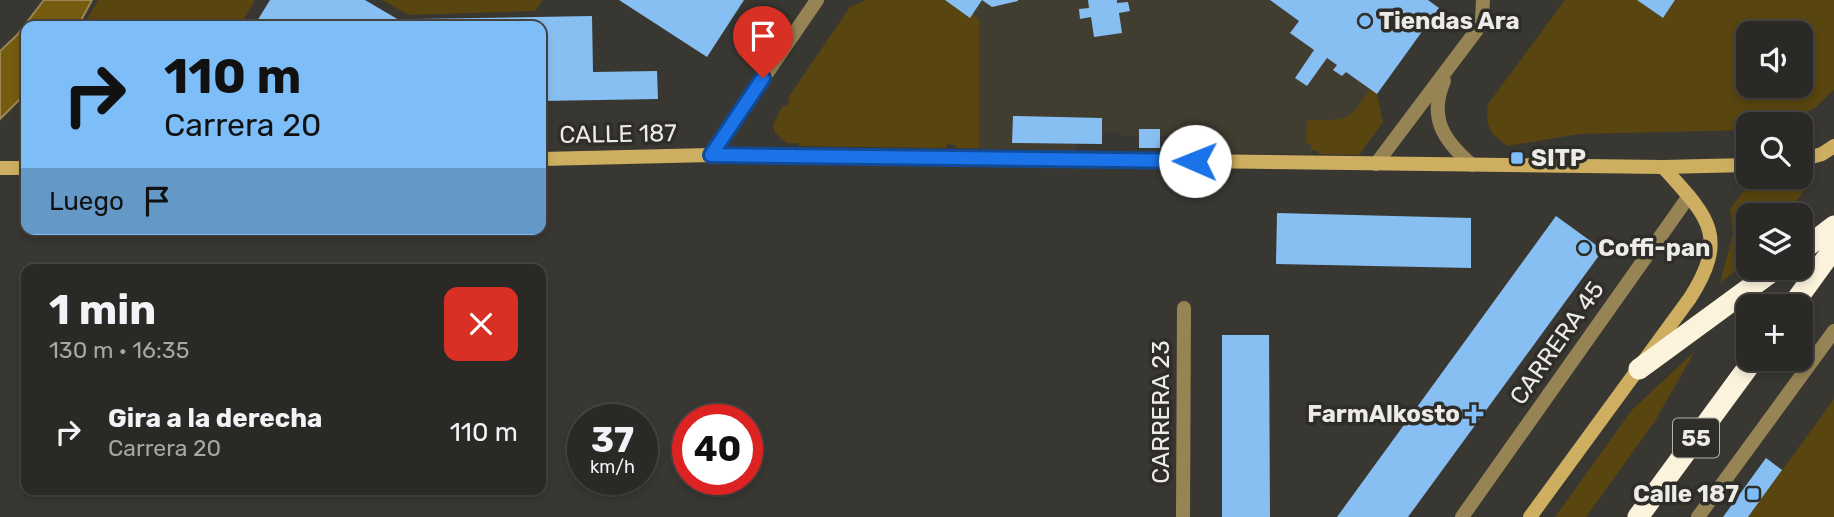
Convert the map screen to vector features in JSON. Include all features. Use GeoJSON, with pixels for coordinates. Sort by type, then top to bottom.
{"type":"FeatureCollection","features":[{"type":"Feature","properties":{"kind":"highway"},"geometry":{"type":"LineString","coordinates":[[1813,242],[1834,226]]}},
{"type":"Feature","properties":{"kind":"highway"},"geometry":{"type":"LineString","coordinates":[[1801,294],[1834,248]]}},
{"type":"Feature","properties":{"kind":"highway"},"geometry":{"type":"LineString","coordinates":[[1639,369],[1761,280]]}},
{"type":"Feature","properties":{"kind":"highway","name":"55"},"geometry":{"type":"LineString","coordinates":[[1638,517],[1745,371]]}},
{"type":"Feature","properties":{"kind":"street"},"geometry":{"type":"LineString","coordinates":[[711,155],[817,0]]}},
{"type":"Feature","properties":{"kind":"street"},"geometry":{"type":"LineString","coordinates":[[1376,164],[1480,25],[1483,0]]}},
{"type":"Feature","properties":{"kind":"street"},"geometry":{"type":"LineString","coordinates":[[1451,64],[1438,95],[1437,113],[1441,130],[1452,148],[1472,165]]}},
{"type":"Feature","properties":{"kind":"street"},"geometry":{"type":"LineString","coordinates":[[1813,157],[1834,146]]}},
{"type":"Feature","properties":{"kind":"street","name":"CALLE 187"},"geometry":{"type":"LineString","coordinates":[[546,159],[711,155],[1663,167],[1736,165]]}},
{"type":"Feature","properties":{"kind":"street"},"geometry":{"type":"LineString","coordinates":[[1530,517],[1690,298],[1709,262],[1712,244],[1708,225],[1689,196],[1663,167]]}},
{"type":"Feature","properties":{"kind":"street"},"geometry":{"type":"LineString","coordinates":[[0,168],[21,168]]}},
{"type":"Feature","properties":{"kind":"street","name":"CARRERA 45"},"geometry":{"type":"LineString","coordinates":[[1462,517],[1689,196]]}},
{"type":"Feature","properties":{"kind":"street","name":"CARRERA 23"},"geometry":{"type":"LineString","coordinates":[[1183,517],[1184,308]]}},
{"type":"Feature","properties":{"kind":"street"},"geometry":{"type":"LineString","coordinates":[[1698,517],[1834,331]]}},
{"type":"Feature","properties":{"kind":"shaded area"},"geometry":{"type":"Polygon","coordinates":[[[44,0],[92,0],[81,21],[28,21],[44,0]]]}},
{"type":"Feature","properties":{"kind":"shaded area"},"geometry":{"type":"Polygon","coordinates":[[[98,0],[255,0],[243,21],[86,21],[98,0]]]}},
{"type":"Feature","properties":{"kind":"shaded area"},"geometry":{"type":"Polygon","coordinates":[[[382,0],[543,0],[535,11],[409,15],[382,0]]]}},
{"type":"Feature","properties":{"kind":"shaded area"},"geometry":{"type":"Polygon","coordinates":[[[866,0],[1428,0],[1377,94],[1383,122],[1359,155],[1319,154],[1318,151],[1312,150],[1311,154],[1220,153],[1220,145],[1188,146],[1187,132],[1178,132],[1178,136],[1160,136],[1139,148],[1139,136],[1103,132],[1102,144],[1076,144],[1075,151],[956,148],[955,145],[947,144],[946,148],[799,146],[798,143],[787,143],[780,139],[773,125],[783,105],[786,107],[790,100],[788,98],[850,7],[866,0]]]}},
{"type":"Feature","properties":{"kind":"shaded area"},"geometry":{"type":"Polygon","coordinates":[[[866,0],[945,0],[970,17],[973,14],[979,19],[979,148],[956,148],[955,145],[947,144],[946,148],[799,146],[798,143],[787,143],[775,133],[773,125],[783,105],[786,107],[790,100],[788,98],[850,7],[866,0]]]}},
{"type":"Feature","properties":{"kind":"shaded area"},"geometry":{"type":"Polygon","coordinates":[[[1565,0],[1637,0],[1663,18],[1675,0],[1834,0],[1834,90],[1816,107],[1806,112],[1736,112],[1736,130],[1579,134],[1507,146],[1496,137],[1487,118],[1488,104],[1565,0]]]}},
{"type":"Feature","properties":{"kind":"shaded area"},"geometry":{"type":"Polygon","coordinates":[[[21,30],[21,98],[0,119],[0,51],[21,30]]]}},
{"type":"Feature","properties":{"kind":"shaded area"},"geometry":{"type":"Polygon","coordinates":[[[1370,89],[1377,94],[1383,122],[1359,155],[1319,154],[1318,151],[1311,150],[1311,144],[1306,143],[1307,120],[1345,118],[1356,109],[1370,89]]]}},
{"type":"Feature","properties":{"kind":"shaded area"},"geometry":{"type":"Polygon","coordinates":[[[1745,189],[1806,189],[1795,203],[1736,203],[1736,270],[1720,283],[1733,234],[1730,209],[1745,189]]]}},
{"type":"Feature","properties":{"kind":"shaded area"},"geometry":{"type":"Polygon","coordinates":[[[1695,351],[1655,421],[1586,517],[1555,517],[1632,410],[1695,351]]]}},
{"type":"Feature","properties":{"kind":"shaded area"},"geometry":{"type":"Polygon","coordinates":[[[1834,399],[1834,517],[1748,517],[1834,399]]]}},
{"type":"Feature","properties":{"kind":"building"},"geometry":{"type":"Polygon","coordinates":[[[270,0],[365,0],[399,20],[398,21],[257,21],[270,0]]]}},
{"type":"Feature","properties":{"kind":"building"},"geometry":{"type":"Polygon","coordinates":[[[619,0],[744,0],[707,57],[619,0]]]}},
{"type":"Feature","properties":{"kind":"building"},"geometry":{"type":"Polygon","coordinates":[[[945,0],[982,0],[970,18],[945,0]]]}},
{"type":"Feature","properties":{"kind":"building"},"geometry":{"type":"Polygon","coordinates":[[[982,0],[1018,0],[1018,1],[992,7],[982,0]]]}},
{"type":"Feature","properties":{"kind":"building"},"geometry":{"type":"Polygon","coordinates":[[[1088,0],[1128,2],[1130,11],[1119,13],[1122,33],[1094,37],[1091,17],[1080,19],[1079,9],[1089,8],[1088,0]]]}},
{"type":"Feature","properties":{"kind":"building"},"geometry":{"type":"Polygon","coordinates":[[[1270,0],[1428,0],[1439,8],[1377,94],[1346,72],[1342,76],[1333,70],[1337,65],[1327,58],[1307,86],[1295,78],[1314,50],[1290,33],[1299,21],[1270,0]]]}},
{"type":"Feature","properties":{"kind":"building"},"geometry":{"type":"Polygon","coordinates":[[[1637,0],[1675,0],[1663,18],[1637,0]]]}},
{"type":"Feature","properties":{"kind":"building"},"geometry":{"type":"Polygon","coordinates":[[[592,16],[593,72],[657,71],[658,99],[546,101],[546,21],[415,19],[592,16]]]}},
{"type":"Feature","properties":{"kind":"building"},"geometry":{"type":"Polygon","coordinates":[[[1013,116],[1102,118],[1102,144],[1012,143],[1013,116]]]}},
{"type":"Feature","properties":{"kind":"building"},"geometry":{"type":"Polygon","coordinates":[[[1139,129],[1160,129],[1160,148],[1139,148],[1139,129]]]}},
{"type":"Feature","properties":{"kind":"building"},"geometry":{"type":"Polygon","coordinates":[[[1277,213],[1471,218],[1471,268],[1276,264],[1277,213]]]}},
{"type":"Feature","properties":{"kind":"building"},"geometry":{"type":"Polygon","coordinates":[[[1556,216],[1603,250],[1408,517],[1337,517],[1556,216]]]}},
{"type":"Feature","properties":{"kind":"building"},"geometry":{"type":"Polygon","coordinates":[[[1222,335],[1269,335],[1270,517],[1222,517],[1222,335]]]}},
{"type":"Feature","properties":{"kind":"building","name":"Calle 187"},"geometry":{"type":"Polygon","coordinates":[[[1766,458],[1782,470],[1748,517],[1723,517],[1766,458]]]}},
{"type":"Feature","properties":{"kind":"place","name":"Tiendas Ara"},"geometry":{"type":"Point","coordinates":[1365,21]}},
{"type":"Feature","properties":{"kind":"place","name":"SITP"},"geometry":{"type":"Point","coordinates":[1517,158]}},
{"type":"Feature","properties":{"kind":"place","name":"Coffi-pan"},"geometry":{"type":"Point","coordinates":[1584,248]}},
{"type":"Feature","properties":{"kind":"place","name":"FarmAlkosto"},"geometry":{"type":"Point","coordinates":[1474,414]}},
{"type":"Feature","properties":{"kind":"place","name":"Calle 187"},"geometry":{"type":"Point","coordinates":[1753,494]}},
{"type":"Feature","properties":{"kind":"route"},"geometry":{"type":"LineString","coordinates":[[763,78],[711,155],[1195,161]]}}]}
